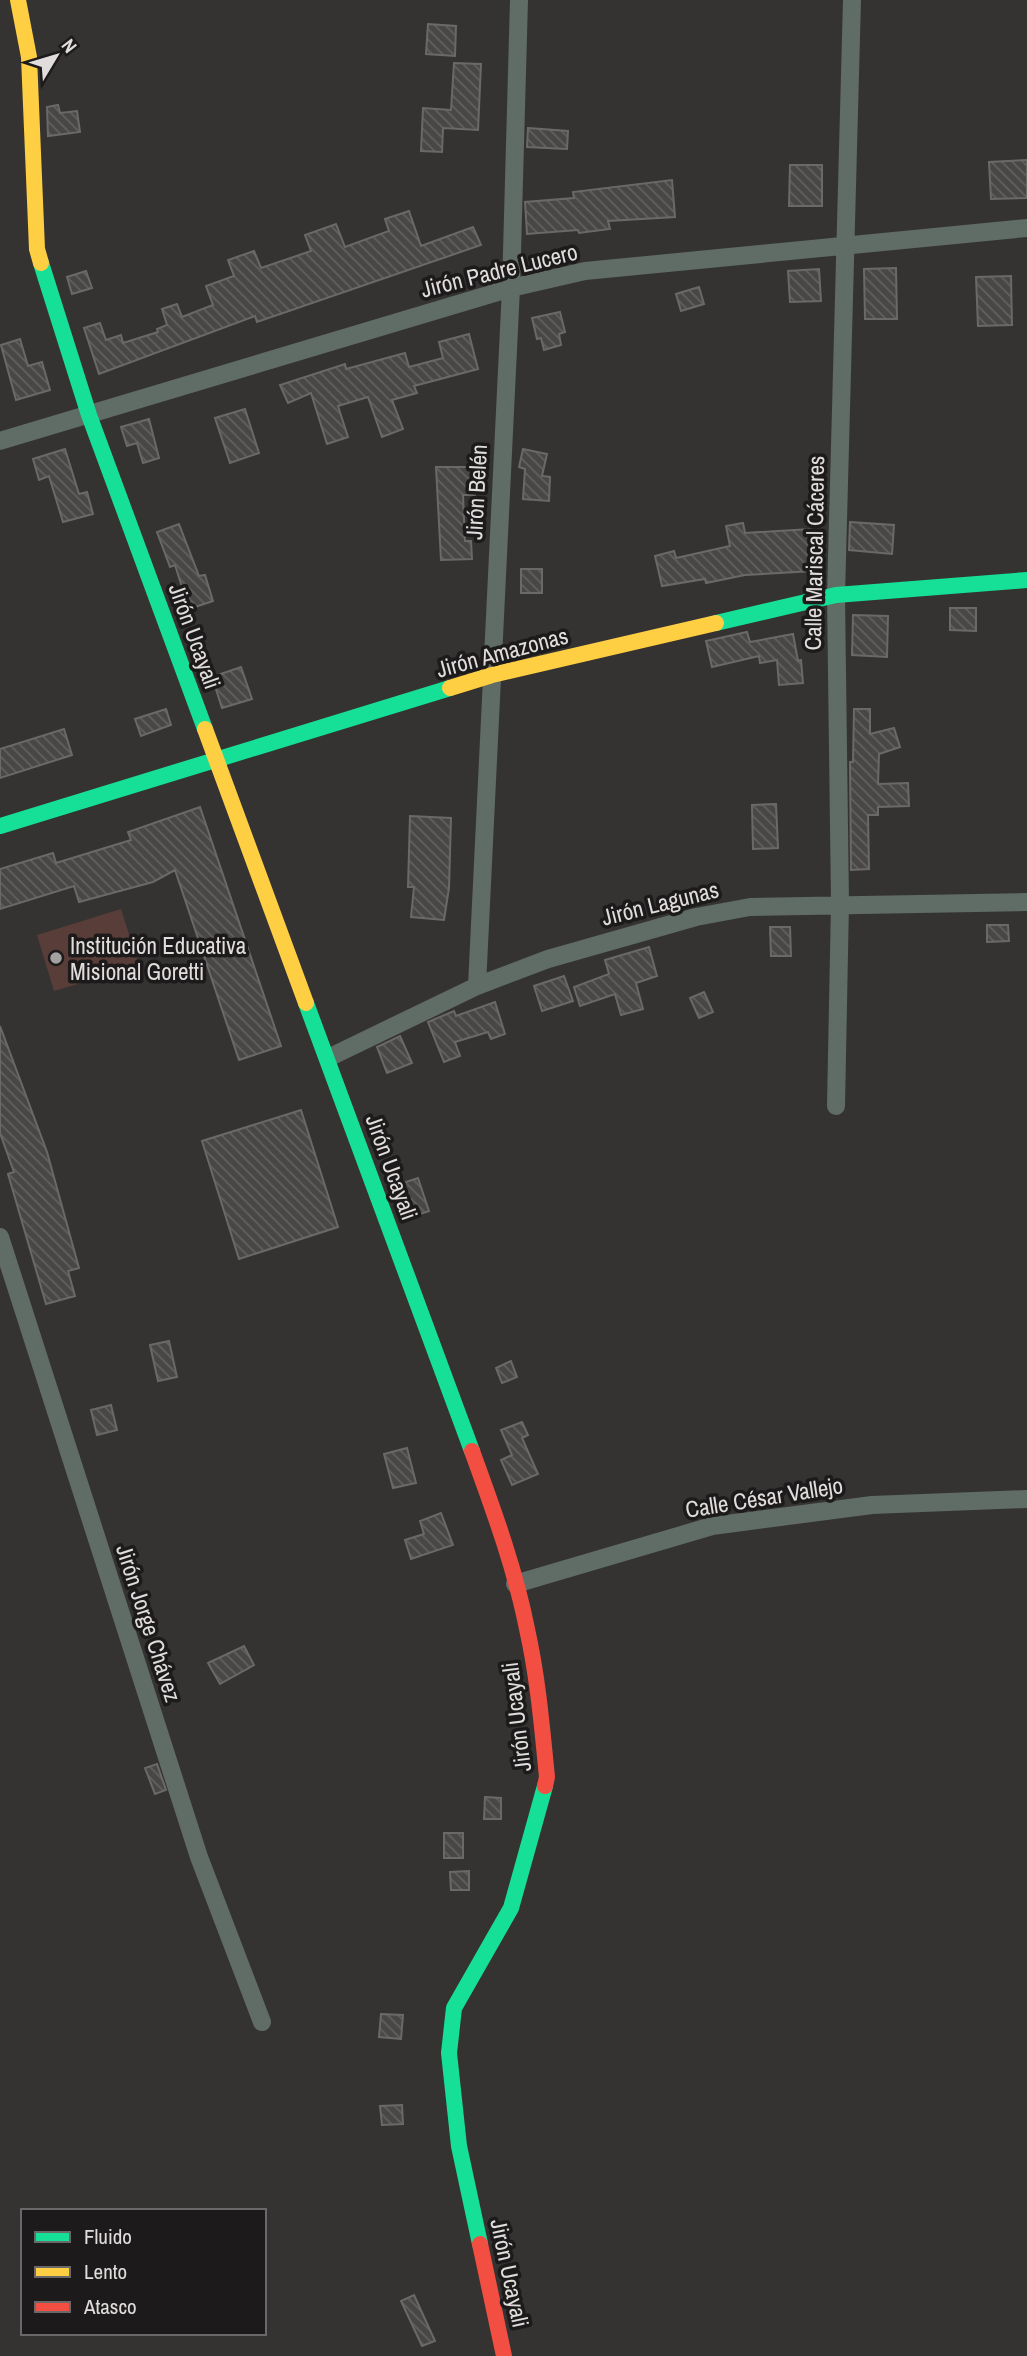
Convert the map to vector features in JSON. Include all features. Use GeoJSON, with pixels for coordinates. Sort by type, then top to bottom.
{"type":"FeatureCollection","features":[{"type":"Feature","properties":{"kind":"street","name":"Jirón Ucayali"},"geometry":{"type":"LineString","coordinates":[[18,0],[29,57],[37,249],[89,415],[498,1521],[539,1693],[547,1777],[511,1908],[454,2008],[449,2053],[459,2146],[505,2356]]}},
{"type":"Feature","properties":{"kind":"street","name":"Jirón Belén"},"geometry":{"type":"LineString","coordinates":[[477,986],[511,288],[519,0]]}},
{"type":"Feature","properties":{"kind":"street","name":"Calle Mariscal Cáceres"},"geometry":{"type":"LineString","coordinates":[[836,1106],[840,903],[836,595],[852,0]]}},
{"type":"Feature","properties":{"kind":"street","name":"Jirón Padre Lucero"},"geometry":{"type":"LineString","coordinates":[[0,442],[511,288],[585,271],[1027,228]]}},
{"type":"Feature","properties":{"kind":"street","name":"Jirón Amazonas"},"geometry":{"type":"LineString","coordinates":[[0,826],[492,676],[836,595],[1027,580]]}},
{"type":"Feature","properties":{"kind":"street","name":"Jirón Lagunas"},"geometry":{"type":"LineString","coordinates":[[328,1058],[477,986],[559,956],[696,917],[750,907],[840,903],[1027,902]]}},
{"type":"Feature","properties":{"kind":"street","name":"Jirón Jorge Chávez"},"geometry":{"type":"LineString","coordinates":[[0,1237],[200,1857],[262,2022]]}},
{"type":"Feature","properties":{"kind":"street","name":"Calle César Vallejo"},"geometry":{"type":"LineString","coordinates":[[515,1584],[712,1526],[872,1505],[1027,1499]]}},
{"type":"Feature","properties":{"kind":"shaded area"},"geometry":{"type":"Polygon","coordinates":[[[121,909],[139,966],[54,991],[37,935],[121,909]]]}},
{"type":"Feature","properties":{"kind":"building"},"geometry":{"type":"Polygon","coordinates":[[[428,24],[456,26],[455,56],[426,54],[428,24]]]}},
{"type":"Feature","properties":{"kind":"building"},"geometry":{"type":"Polygon","coordinates":[[[454,63],[481,64],[478,130],[443,128],[442,152],[421,151],[423,108],[451,110],[454,63]]]}},
{"type":"Feature","properties":{"kind":"building"},"geometry":{"type":"Polygon","coordinates":[[[58,105],[60,113],[77,111],[80,132],[48,136],[47,107],[58,105]]]}},
{"type":"Feature","properties":{"kind":"building"},"geometry":{"type":"Polygon","coordinates":[[[528,128],[568,131],[567,149],[527,147],[528,128]]]}},
{"type":"Feature","properties":{"kind":"building"},"geometry":{"type":"Polygon","coordinates":[[[1027,160],[1027,198],[991,199],[989,162],[1027,160]]]}},
{"type":"Feature","properties":{"kind":"building"},"geometry":{"type":"Polygon","coordinates":[[[790,165],[822,165],[822,206],[789,206],[790,165]]]}},
{"type":"Feature","properties":{"kind":"building"},"geometry":{"type":"Polygon","coordinates":[[[672,180],[675,217],[608,221],[610,229],[579,233],[578,230],[527,234],[525,202],[574,198],[573,192],[672,180]]]}},
{"type":"Feature","properties":{"kind":"building"},"geometry":{"type":"Polygon","coordinates":[[[409,211],[421,246],[473,227],[481,245],[257,322],[255,316],[99,374],[84,328],[100,323],[106,340],[121,335],[123,343],[158,332],[157,329],[167,325],[162,309],[177,304],[182,317],[213,305],[206,286],[234,276],[228,260],[254,251],[261,268],[311,251],[305,235],[336,224],[345,247],[389,231],[385,219],[409,211]]]}},
{"type":"Feature","properties":{"kind":"building"},"geometry":{"type":"Polygon","coordinates":[[[896,268],[897,319],[865,319],[864,269],[896,268]]]}},
{"type":"Feature","properties":{"kind":"building"},"geometry":{"type":"Polygon","coordinates":[[[819,269],[821,301],[790,302],[788,271],[819,269]]]}},
{"type":"Feature","properties":{"kind":"building"},"geometry":{"type":"Polygon","coordinates":[[[86,271],[92,288],[72,294],[67,277],[86,271]]]}},
{"type":"Feature","properties":{"kind":"building"},"geometry":{"type":"Polygon","coordinates":[[[1011,276],[1012,325],[978,326],[976,277],[1011,276]]]}},
{"type":"Feature","properties":{"kind":"building"},"geometry":{"type":"Polygon","coordinates":[[[699,287],[704,304],[681,311],[676,294],[699,287]]]}},
{"type":"Feature","properties":{"kind":"building"},"geometry":{"type":"Polygon","coordinates":[[[560,312],[565,332],[559,334],[561,345],[544,350],[541,338],[537,339],[532,318],[560,312]]]}},
{"type":"Feature","properties":{"kind":"building"},"geometry":{"type":"Polygon","coordinates":[[[469,334],[478,369],[414,386],[417,393],[392,400],[403,429],[382,437],[368,397],[338,406],[348,437],[327,444],[311,393],[288,403],[280,385],[345,364],[346,369],[405,353],[409,367],[443,358],[439,342],[469,334]]]}},
{"type":"Feature","properties":{"kind":"building"},"geometry":{"type":"Polygon","coordinates":[[[20,339],[28,366],[42,362],[50,390],[16,400],[1,345],[20,339]]]}},
{"type":"Feature","properties":{"kind":"building"},"geometry":{"type":"Polygon","coordinates":[[[245,409],[259,453],[230,463],[215,418],[245,409]]]}},
{"type":"Feature","properties":{"kind":"building"},"geometry":{"type":"Polygon","coordinates":[[[149,419],[159,458],[143,463],[137,443],[127,446],[121,427],[149,419]]]}},
{"type":"Feature","properties":{"kind":"building"},"geometry":{"type":"Polygon","coordinates":[[[65,449],[79,494],[87,492],[93,514],[63,522],[49,476],[39,480],[33,459],[65,449]]]}},
{"type":"Feature","properties":{"kind":"building"},"geometry":{"type":"Polygon","coordinates":[[[523,449],[547,454],[542,476],[550,477],[549,501],[523,499],[525,469],[519,467],[523,449]]]}},
{"type":"Feature","properties":{"kind":"building"},"geometry":{"type":"Polygon","coordinates":[[[436,467],[474,467],[475,495],[463,495],[465,541],[471,541],[472,559],[441,560],[436,467]]]}},
{"type":"Feature","properties":{"kind":"building"},"geometry":{"type":"Polygon","coordinates":[[[850,522],[894,525],[892,554],[849,550],[850,522]]]}},
{"type":"Feature","properties":{"kind":"building"},"geometry":{"type":"Polygon","coordinates":[[[743,523],[745,533],[810,529],[813,571],[745,575],[706,583],[705,579],[662,586],[655,556],[674,551],[676,558],[730,546],[726,526],[743,523]]]}},
{"type":"Feature","properties":{"kind":"building"},"geometry":{"type":"Polygon","coordinates":[[[179,524],[199,576],[205,575],[213,601],[189,609],[175,565],[170,567],[157,532],[179,524]]]}},
{"type":"Feature","properties":{"kind":"building"},"geometry":{"type":"Polygon","coordinates":[[[521,569],[542,569],[542,593],[521,593],[521,569]]]}},
{"type":"Feature","properties":{"kind":"building"},"geometry":{"type":"Polygon","coordinates":[[[950,608],[976,608],[976,631],[950,630],[950,608]]]}},
{"type":"Feature","properties":{"kind":"building"},"geometry":{"type":"Polygon","coordinates":[[[853,615],[888,616],[887,657],[852,655],[853,615]]]}},
{"type":"Feature","properties":{"kind":"building"},"geometry":{"type":"Polygon","coordinates":[[[747,632],[750,642],[793,634],[798,661],[801,660],[803,683],[779,685],[777,660],[760,663],[759,656],[712,667],[706,641],[747,632]]]}},
{"type":"Feature","properties":{"kind":"building"},"geometry":{"type":"Polygon","coordinates":[[[241,667],[252,699],[222,708],[212,677],[241,667]]]}},
{"type":"Feature","properties":{"kind":"building"},"geometry":{"type":"Polygon","coordinates":[[[166,709],[171,725],[141,736],[135,719],[166,709]]]}},
{"type":"Feature","properties":{"kind":"building"},"geometry":{"type":"Polygon","coordinates":[[[854,709],[870,709],[870,734],[894,728],[900,747],[879,754],[878,784],[908,783],[909,806],[878,807],[878,815],[868,815],[869,869],[851,870],[850,762],[853,762],[854,709]]]}},
{"type":"Feature","properties":{"kind":"building"},"geometry":{"type":"Polygon","coordinates":[[[64,729],[72,755],[0,778],[0,749],[64,729]]]}},
{"type":"Feature","properties":{"kind":"building"},"geometry":{"type":"Polygon","coordinates":[[[776,804],[778,848],[753,849],[752,805],[776,804]]]}},
{"type":"Feature","properties":{"kind":"building"},"geometry":{"type":"Polygon","coordinates":[[[200,807],[281,1046],[239,1060],[175,870],[153,882],[79,902],[74,886],[0,909],[0,869],[53,853],[56,863],[131,840],[128,832],[200,807]]]}},
{"type":"Feature","properties":{"kind":"building"},"geometry":{"type":"Polygon","coordinates":[[[410,816],[451,818],[449,888],[444,920],[411,917],[414,887],[408,887],[410,816]]]}},
{"type":"Feature","properties":{"kind":"building"},"geometry":{"type":"Polygon","coordinates":[[[987,925],[1008,925],[1009,941],[987,942],[987,925]]]}},
{"type":"Feature","properties":{"kind":"building"},"geometry":{"type":"Polygon","coordinates":[[[770,927],[790,927],[791,956],[771,956],[770,927]]]}},
{"type":"Feature","properties":{"kind":"building"},"geometry":{"type":"Polygon","coordinates":[[[649,947],[657,976],[636,983],[643,1009],[621,1015],[615,994],[580,1006],[574,987],[609,974],[605,960],[649,947]]]}},
{"type":"Feature","properties":{"kind":"building"},"geometry":{"type":"Polygon","coordinates":[[[564,976],[573,1001],[542,1011],[534,986],[564,976]]]}},
{"type":"Feature","properties":{"kind":"building"},"geometry":{"type":"Polygon","coordinates":[[[704,992],[713,1012],[699,1018],[690,998],[704,992]]]}},
{"type":"Feature","properties":{"kind":"building"},"geometry":{"type":"Polygon","coordinates":[[[495,1002],[505,1034],[491,1039],[488,1032],[455,1042],[460,1056],[444,1062],[428,1022],[454,1011],[456,1016],[495,1002]]]}},
{"type":"Feature","properties":{"kind":"building"},"geometry":{"type":"Polygon","coordinates":[[[0,1026],[47,1152],[79,1268],[68,1271],[75,1296],[46,1304],[8,1174],[14,1172],[0,1133],[0,1026]]]}},
{"type":"Feature","properties":{"kind":"building"},"geometry":{"type":"Polygon","coordinates":[[[400,1036],[412,1063],[387,1073],[377,1047],[400,1036]]]}},
{"type":"Feature","properties":{"kind":"building"},"geometry":{"type":"Polygon","coordinates":[[[301,1110],[338,1227],[239,1259],[202,1141],[301,1110]]]}},
{"type":"Feature","properties":{"kind":"building"},"geometry":{"type":"Polygon","coordinates":[[[418,1178],[429,1211],[405,1219],[394,1186],[418,1178]]]}},
{"type":"Feature","properties":{"kind":"building"},"geometry":{"type":"Polygon","coordinates":[[[169,1341],[177,1377],[158,1381],[150,1345],[169,1341]]]}},
{"type":"Feature","properties":{"kind":"building"},"geometry":{"type":"Polygon","coordinates":[[[511,1361],[517,1377],[502,1383],[496,1368],[511,1361]]]}},
{"type":"Feature","properties":{"kind":"building"},"geometry":{"type":"Polygon","coordinates":[[[111,1405],[117,1430],[97,1435],[91,1410],[111,1405]]]}},
{"type":"Feature","properties":{"kind":"building"},"geometry":{"type":"Polygon","coordinates":[[[522,1422],[528,1435],[522,1438],[538,1474],[512,1485],[501,1460],[512,1455],[501,1430],[522,1422]]]}},
{"type":"Feature","properties":{"kind":"building"},"geometry":{"type":"Polygon","coordinates":[[[407,1448],[416,1483],[393,1488],[384,1454],[407,1448]]]}},
{"type":"Feature","properties":{"kind":"building"},"geometry":{"type":"Polygon","coordinates":[[[441,1513],[453,1545],[411,1559],[405,1540],[424,1534],[420,1521],[441,1513]]]}},
{"type":"Feature","properties":{"kind":"building"},"geometry":{"type":"Polygon","coordinates":[[[244,1646],[254,1665],[220,1684],[208,1663],[244,1646]]]}},
{"type":"Feature","properties":{"kind":"building"},"geometry":{"type":"Polygon","coordinates":[[[157,1764],[166,1790],[155,1794],[145,1768],[157,1764]]]}},
{"type":"Feature","properties":{"kind":"building"},"geometry":{"type":"Polygon","coordinates":[[[485,1797],[501,1798],[501,1819],[484,1819],[485,1797]]]}},
{"type":"Feature","properties":{"kind":"building"},"geometry":{"type":"Polygon","coordinates":[[[444,1833],[463,1833],[463,1858],[444,1858],[444,1833]]]}},
{"type":"Feature","properties":{"kind":"building"},"geometry":{"type":"Polygon","coordinates":[[[469,1871],[469,1890],[451,1890],[450,1872],[469,1871]]]}},
{"type":"Feature","properties":{"kind":"building"},"geometry":{"type":"Polygon","coordinates":[[[381,2014],[403,2015],[401,2039],[379,2037],[381,2014]]]}},
{"type":"Feature","properties":{"kind":"building"},"geometry":{"type":"Polygon","coordinates":[[[402,2105],[403,2124],[382,2125],[380,2106],[402,2105]]]}},
{"type":"Feature","properties":{"kind":"building"},"geometry":{"type":"Polygon","coordinates":[[[414,2295],[435,2341],[422,2346],[401,2301],[414,2295]]]}},
{"type":"Feature","properties":{"kind":"traffic: fast"},"geometry":{"type":"LineString","coordinates":[[41,263],[89,415],[205,729]]}},
{"type":"Feature","properties":{"kind":"traffic: fast"},"geometry":{"type":"LineString","coordinates":[[716,623],[836,595],[1027,580]]}},
{"type":"Feature","properties":{"kind":"traffic: fast"},"geometry":{"type":"LineString","coordinates":[[0,826],[450,688]]}},
{"type":"Feature","properties":{"kind":"traffic: fast"},"geometry":{"type":"LineString","coordinates":[[306,1003],[472,1451]]}},
{"type":"Feature","properties":{"kind":"traffic: fast"},"geometry":{"type":"LineString","coordinates":[[480,2244],[459,2146],[449,2053],[454,2008],[511,1908],[545,1786]]}},
{"type":"Feature","properties":{"kind":"traffic: slow"},"geometry":{"type":"LineString","coordinates":[[18,0],[29,57],[37,249],[41,263]]}},
{"type":"Feature","properties":{"kind":"traffic: slow"},"geometry":{"type":"LineString","coordinates":[[450,688],[492,675],[716,623]]}},
{"type":"Feature","properties":{"kind":"traffic: slow"},"geometry":{"type":"LineString","coordinates":[[205,729],[306,1003]]}},
{"type":"Feature","properties":{"kind":"traffic: jam"},"geometry":{"type":"LineString","coordinates":[[472,1451],[503,1539],[531,1647],[547,1777],[545,1786]]}},
{"type":"Feature","properties":{"kind":"traffic: jam"},"geometry":{"type":"LineString","coordinates":[[480,2244],[504,2356]]}},
{"type":"Feature","properties":{"kind":"place","name":"Institución Educativa Misional Goretti"},"geometry":{"type":"Point","coordinates":[56,958]}}]}
